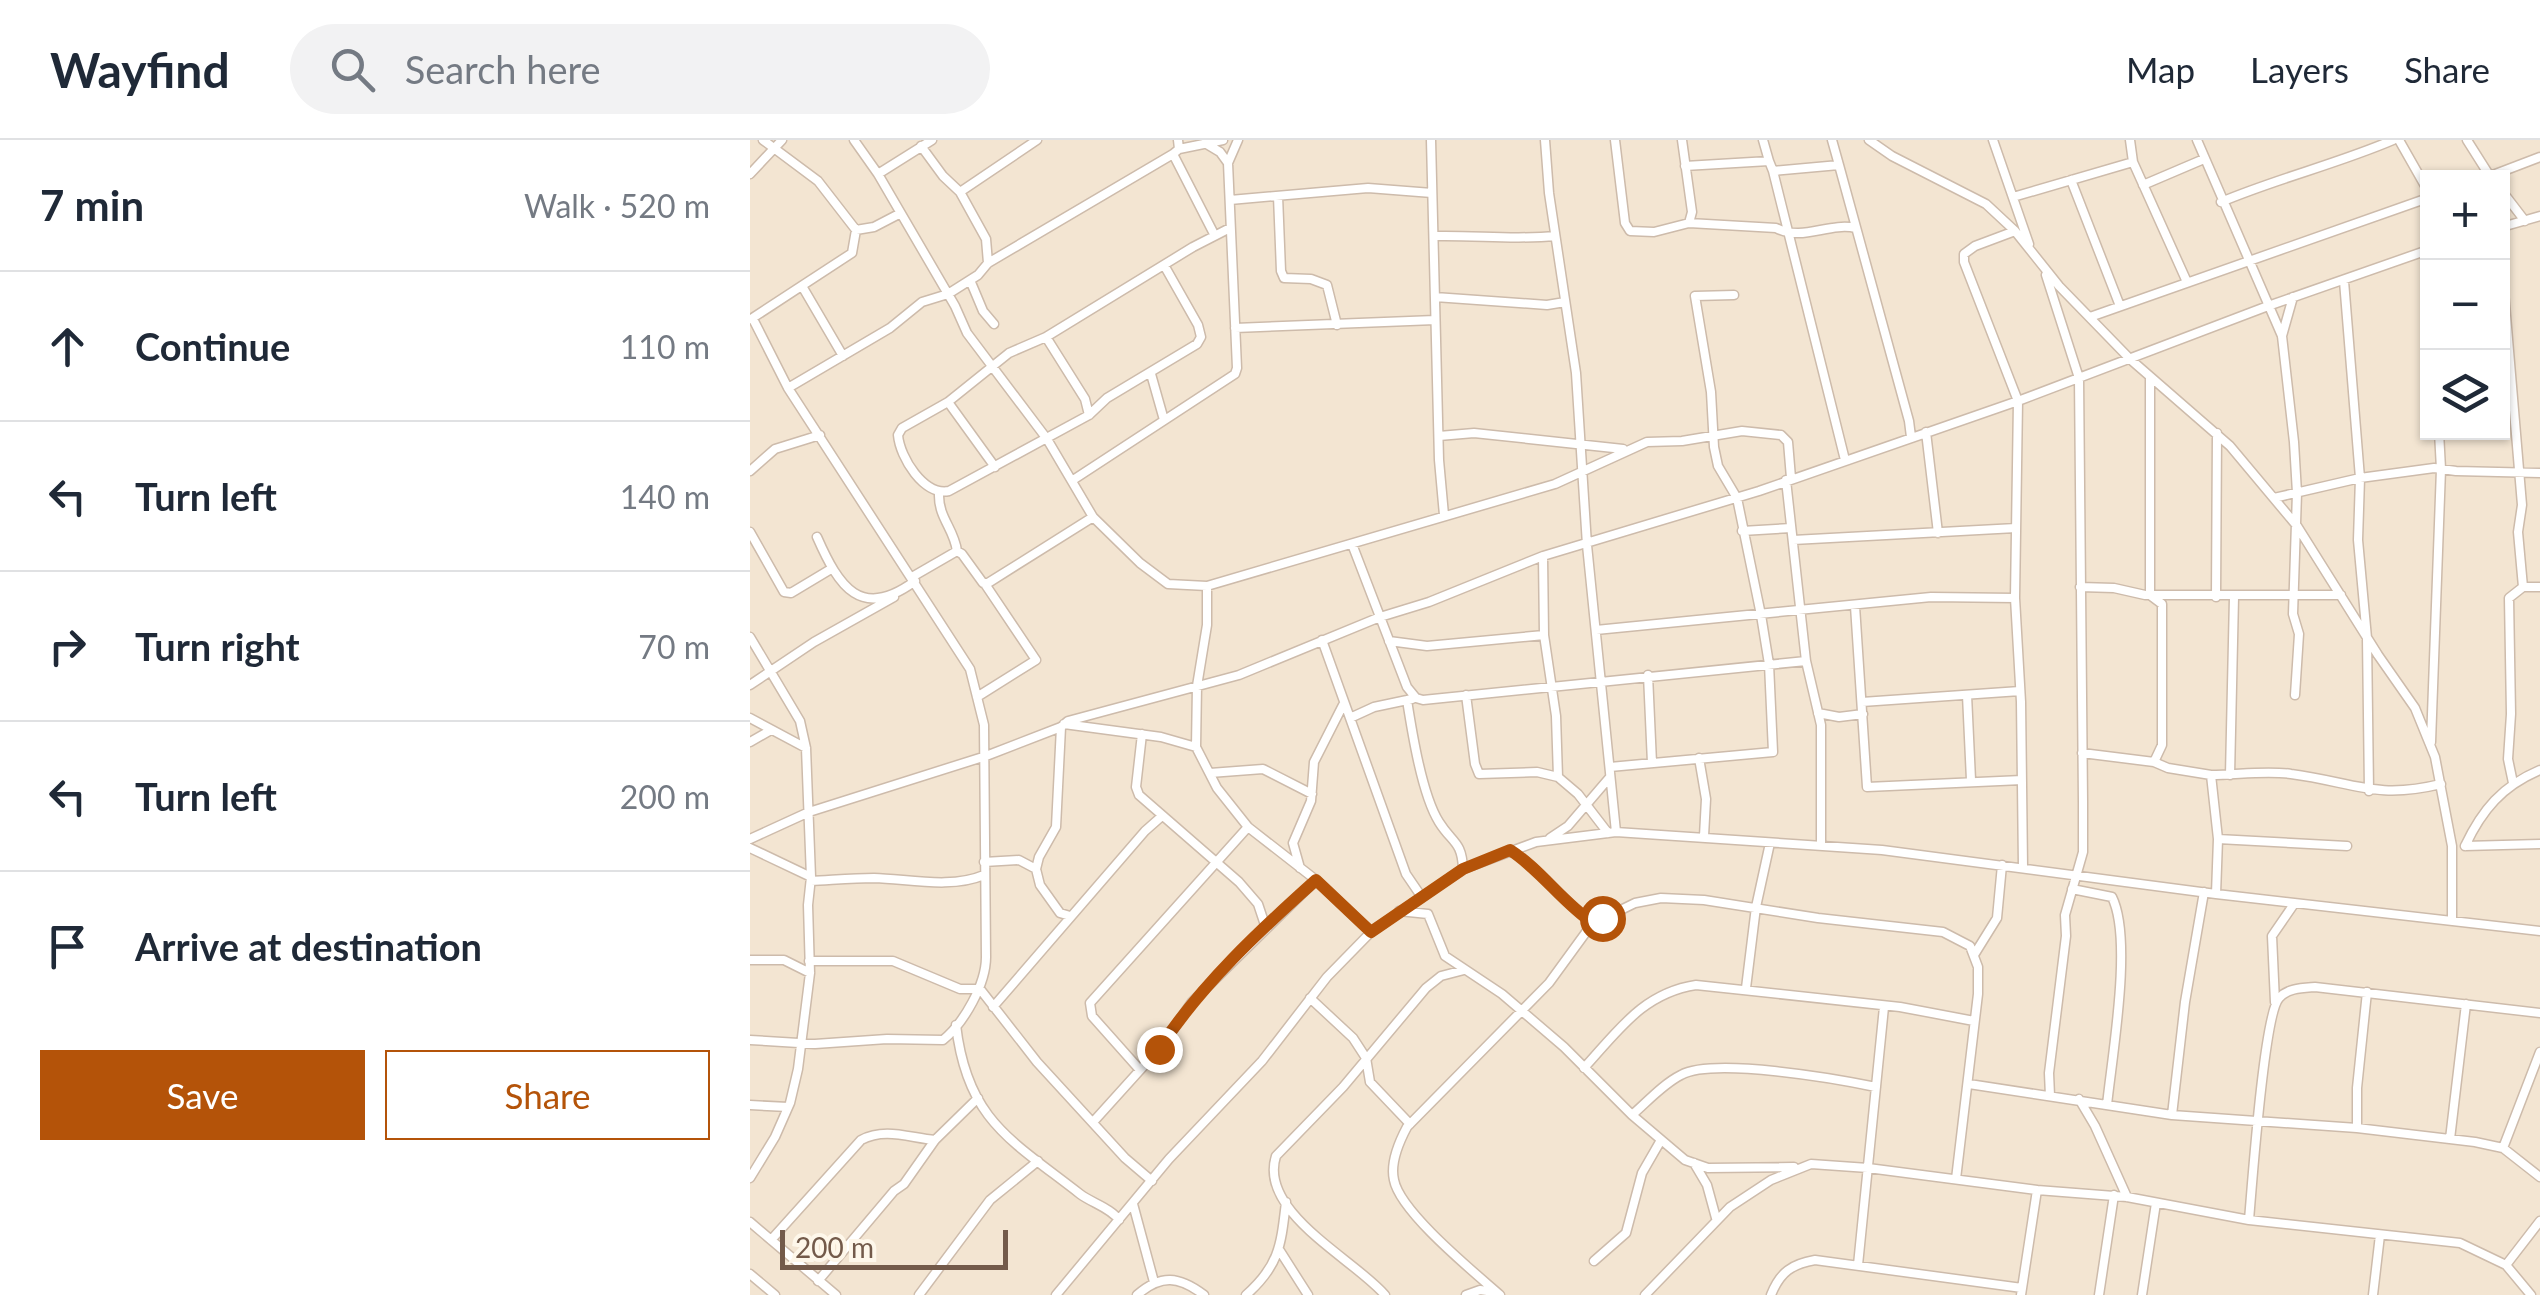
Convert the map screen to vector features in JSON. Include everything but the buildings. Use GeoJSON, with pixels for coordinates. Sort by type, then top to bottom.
{"type":"FeatureCollection","features":[{"type":"Feature","properties":{"kind":"street"},"geometry":{"type":"LineString","coordinates":[[750,1040],[936,1042],[948,1036],[956,1025],[980,989],[986,969],[986,756],[984,725],[970,669],[788,388],[751,319],[852,253],[856,230],[818,181],[762,140]]}},
{"type":"Feature","properties":{"kind":"street"},"geometry":{"type":"LineString","coordinates":[[750,174],[782,140]]}},
{"type":"Feature","properties":{"kind":"street"},"geometry":{"type":"LineString","coordinates":[[854,140],[878,174],[967,333],[1047,439],[1093,517],[1152,574],[1168,584],[1208,586],[1555,484],[1647,442],[1682,441],[1742,430],[1785,437],[1800,612],[1818,713],[1824,834],[1821,846]]}},
{"type":"Feature","properties":{"kind":"street"},"geometry":{"type":"LineString","coordinates":[[878,174],[932,140]]}},
{"type":"Feature","properties":{"kind":"street"},"geometry":{"type":"LineString","coordinates":[[960,192],[1037,140]]}},
{"type":"Feature","properties":{"kind":"street"},"geometry":{"type":"LineString","coordinates":[[788,388],[890,328],[922,302],[948,294],[988,263],[1177,148],[1223,140]]}},
{"type":"Feature","properties":{"kind":"street"},"geometry":{"type":"LineString","coordinates":[[1073,480],[1235,374],[1228,164],[1238,140]]}},
{"type":"Feature","properties":{"kind":"street"},"geometry":{"type":"LineString","coordinates":[[1431,140],[1434,320],[1444,515]]}},
{"type":"Feature","properties":{"kind":"street"},"geometry":{"type":"LineString","coordinates":[[1545,140],[1576,373],[1587,545],[1610,766],[1612,832]]}},
{"type":"Feature","properties":{"kind":"street"},"geometry":{"type":"LineString","coordinates":[[1615,140],[1625,223],[1630,230],[1654,232],[1689,224],[1776,228],[1788,234],[1844,225],[1856,228]]}},
{"type":"Feature","properties":{"kind":"street"},"geometry":{"type":"LineString","coordinates":[[1682,140],[1692,212],[1689,224]]}},
{"type":"Feature","properties":{"kind":"street"},"geometry":{"type":"LineString","coordinates":[[1763,140],[1845,460]]}},
{"type":"Feature","properties":{"kind":"street"},"geometry":{"type":"LineString","coordinates":[[1832,140],[1909,421],[1910,437]]}},
{"type":"Feature","properties":{"kind":"street"},"geometry":{"type":"LineString","coordinates":[[1869,140],[1986,204],[2130,359],[2217,433],[2297,526],[2415,708],[2431,746],[2452,846],[2452,920]]}},
{"type":"Feature","properties":{"kind":"street"},"geometry":{"type":"LineString","coordinates":[[1993,140],[2030,248]]}},
{"type":"Feature","properties":{"kind":"street"},"geometry":{"type":"LineString","coordinates":[[2130,140],[2133,162],[2187,282]]}},
{"type":"Feature","properties":{"kind":"street"},"geometry":{"type":"LineString","coordinates":[[2197,140],[2282,336],[2297,493],[2292,614],[2299,634],[2295,695]]}},
{"type":"Feature","properties":{"kind":"street"},"geometry":{"type":"LineString","coordinates":[[2221,202],[2396,140],[2420,180]]}},
{"type":"Feature","properties":{"kind":"street"},"geometry":{"type":"LineString","coordinates":[[2467,140],[2484,170]]}},
{"type":"Feature","properties":{"kind":"street"},"geometry":{"type":"LineString","coordinates":[[1204,142],[1220,152],[1228,164]]}},
{"type":"Feature","properties":{"kind":"street"},"geometry":{"type":"LineString","coordinates":[[922,146],[960,192],[986,239],[988,263]]}},
{"type":"Feature","properties":{"kind":"street"},"geometry":{"type":"LineString","coordinates":[[1177,148],[1214,234]]}},
{"type":"Feature","properties":{"kind":"street"},"geometry":{"type":"LineString","coordinates":[[2506,170],[2540,157]]}},
{"type":"Feature","properties":{"kind":"street"},"geometry":{"type":"LineString","coordinates":[[2143,185],[2204,159]]}},
{"type":"Feature","properties":{"kind":"street"},"geometry":{"type":"LineString","coordinates":[[1686,166],[1769,160]]}},
{"type":"Feature","properties":{"kind":"street"},"geometry":{"type":"LineString","coordinates":[[2014,197],[2133,162]]}},
{"type":"Feature","properties":{"kind":"street"},"geometry":{"type":"LineString","coordinates":[[1773,171],[1839,164]]}},
{"type":"Feature","properties":{"kind":"street"},"geometry":{"type":"LineString","coordinates":[[2071,180],[2120,306]]}},
{"type":"Feature","properties":{"kind":"street"},"geometry":{"type":"LineString","coordinates":[[1230,200],[1368,188],[1432,193]]}},
{"type":"Feature","properties":{"kind":"street"},"geometry":{"type":"LineString","coordinates":[[1278,196],[1279,263],[1284,278],[1311,279],[1326,285],[1337,325]]}},
{"type":"Feature","properties":{"kind":"street"},"geometry":{"type":"LineString","coordinates":[[2090,317],[2420,197]]}},
{"type":"Feature","properties":{"kind":"street"},"geometry":{"type":"LineString","coordinates":[[2510,201],[2525,221]]}},
{"type":"Feature","properties":{"kind":"street"},"geometry":{"type":"LineString","coordinates":[[856,230],[874,227],[899,214]]}},
{"type":"Feature","properties":{"kind":"street"},"geometry":{"type":"LineString","coordinates":[[2510,226],[2540,216]]}},
{"type":"Feature","properties":{"kind":"street"},"geometry":{"type":"LineString","coordinates":[[1164,265],[1198,325],[1201,338],[1197,344],[1106,398],[1089,416],[1047,439],[949,492],[930,489],[901,451],[898,435],[902,428],[948,402],[1008,353],[1046,337],[1214,234],[1230,228]]}},
{"type":"Feature","properties":{"kind":"street"},"geometry":{"type":"LineString","coordinates":[[2015,231],[1975,246],[1964,254],[1964,262],[2018,401],[2015,598],[2023,866]]}},
{"type":"Feature","properties":{"kind":"street"},"geometry":{"type":"LineString","coordinates":[[1435,236],[1555,236]]}},
{"type":"Feature","properties":{"kind":"street"},"geometry":{"type":"LineString","coordinates":[[750,839],[808,812],[986,756],[1062,725],[1240,675],[1544,556],[1737,498],[2018,401],[2420,253]]}},
{"type":"Feature","properties":{"kind":"street"},"geometry":{"type":"LineString","coordinates":[[2045,270],[2079,378],[2083,852],[2065,915],[2050,1096]]}},
{"type":"Feature","properties":{"kind":"street"},"geometry":{"type":"LineString","coordinates":[[970,280],[983,311],[994,324]]}},
{"type":"Feature","properties":{"kind":"street"},"geometry":{"type":"LineString","coordinates":[[2344,281],[2360,478],[2358,540],[2368,638],[2368,791]]}},
{"type":"Feature","properties":{"kind":"street"},"geometry":{"type":"LineString","coordinates":[[802,286],[844,356]]}},
{"type":"Feature","properties":{"kind":"street"},"geometry":{"type":"LineString","coordinates":[[1610,766],[1773,752],[1769,664],[1761,614],[1737,498],[1718,466],[1714,447],[1716,433],[1695,296],[1734,296]]}},
{"type":"Feature","properties":{"kind":"street"},"geometry":{"type":"LineString","coordinates":[[1435,297],[1547,305],[1565,302]]}},
{"type":"Feature","properties":{"kind":"street"},"geometry":{"type":"LineString","coordinates":[[2282,336],[2293,297]]}},
{"type":"Feature","properties":{"kind":"street"},"geometry":{"type":"LineString","coordinates":[[1235,328],[1434,320]]}},
{"type":"Feature","properties":{"kind":"street"},"geometry":{"type":"LineString","coordinates":[[1046,337],[1085,399],[1089,416]]}},
{"type":"Feature","properties":{"kind":"street"},"geometry":{"type":"LineString","coordinates":[[2508,350],[2522,505],[2518,532],[2523,587]]}},
{"type":"Feature","properties":{"kind":"street"},"geometry":{"type":"LineString","coordinates":[[1151,374],[1164,420]]}},
{"type":"Feature","properties":{"kind":"street"},"geometry":{"type":"LineString","coordinates":[[2150,377],[2150,595]]}},
{"type":"Feature","properties":{"kind":"street"},"geometry":{"type":"LineString","coordinates":[[948,402],[994,467]]}},
{"type":"Feature","properties":{"kind":"street"},"geometry":{"type":"LineString","coordinates":[[1926,432],[1938,533]]}},
{"type":"Feature","properties":{"kind":"street"},"geometry":{"type":"LineString","coordinates":[[1439,436],[1474,433],[1628,448]]}},
{"type":"Feature","properties":{"kind":"street"},"geometry":{"type":"LineString","coordinates":[[2216,596],[2217,433]]}},
{"type":"Feature","properties":{"kind":"street"},"geometry":{"type":"LineString","coordinates":[[750,471],[775,450],[820,435]]}},
{"type":"Feature","properties":{"kind":"street"},"geometry":{"type":"LineString","coordinates":[[2431,746],[2440,440]]}},
{"type":"Feature","properties":{"kind":"street"},"geometry":{"type":"LineString","coordinates":[[2274,498],[2360,478],[2442,469],[2540,472]]}},
{"type":"Feature","properties":{"kind":"street"},"geometry":{"type":"LineString","coordinates":[[938,493],[938,510],[957,551]]}},
{"type":"Feature","properties":{"kind":"street"},"geometry":{"type":"LineString","coordinates":[[985,584],[1093,517]]}},
{"type":"Feature","properties":{"kind":"street"},"geometry":{"type":"LineString","coordinates":[[1742,531],[1791,528]]}},
{"type":"Feature","properties":{"kind":"street"},"geometry":{"type":"LineString","coordinates":[[1792,540],[2016,528]]}},
{"type":"Feature","properties":{"kind":"street"},"geometry":{"type":"LineString","coordinates":[[750,532],[784,592],[791,593],[831,568]]}},
{"type":"Feature","properties":{"kind":"street"},"geometry":{"type":"LineString","coordinates":[[817,537],[845,587],[878,600],[894,597]]}},
{"type":"Feature","properties":{"kind":"street"},"geometry":{"type":"LineString","coordinates":[[1352,544],[1412,699],[1419,764],[1439,822],[1463,850],[1463,869]]}},
{"type":"Feature","properties":{"kind":"street"},"geometry":{"type":"LineString","coordinates":[[750,685],[894,597],[913,579],[957,551]]}},
{"type":"Feature","properties":{"kind":"street"},"geometry":{"type":"LineString","coordinates":[[957,551],[985,584],[1036,660],[977,698]]}},
{"type":"Feature","properties":{"kind":"street"},"geometry":{"type":"LineString","coordinates":[[1544,556],[1544,635],[1559,755],[1558,777]]}},
{"type":"Feature","properties":{"kind":"street"},"geometry":{"type":"LineString","coordinates":[[1208,586],[1207,625],[1197,686],[1196,747],[1228,805],[1248,827],[1316,880],[1371,932]]}},
{"type":"Feature","properties":{"kind":"street"},"geometry":{"type":"LineString","coordinates":[[2080,587],[2150,595],[2341,595]]}},
{"type":"Feature","properties":{"kind":"street"},"geometry":{"type":"LineString","coordinates":[[2513,783],[2508,759],[2509,598],[2523,587],[2540,587]]}},
{"type":"Feature","properties":{"kind":"street"},"geometry":{"type":"LineString","coordinates":[[2150,595],[2162,604],[2162,745],[2154,762]]}},
{"type":"Feature","properties":{"kind":"street"},"geometry":{"type":"LineString","coordinates":[[1596,630],[1930,597],[2015,598]]}},
{"type":"Feature","properties":{"kind":"street"},"geometry":{"type":"LineString","coordinates":[[2230,775],[2234,597]]}},
{"type":"Feature","properties":{"kind":"street"},"geometry":{"type":"LineString","coordinates":[[1856,606],[1867,787],[2022,780]]}},
{"type":"Feature","properties":{"kind":"street"},"geometry":{"type":"LineString","coordinates":[[1390,641],[1427,646],[1544,635]]}},
{"type":"Feature","properties":{"kind":"street"},"geometry":{"type":"LineString","coordinates":[[750,637],[800,721],[806,748],[811,879],[810,973],[798,1069],[775,1138],[750,1178]]}},
{"type":"Feature","properties":{"kind":"street"},"geometry":{"type":"LineString","coordinates":[[1322,640],[1406,874],[1421,896]]}},
{"type":"Feature","properties":{"kind":"street"},"geometry":{"type":"LineString","coordinates":[[1350,718],[1412,699],[1806,661]]}},
{"type":"Feature","properties":{"kind":"street"},"geometry":{"type":"LineString","coordinates":[[1648,675],[1652,763]]}},
{"type":"Feature","properties":{"kind":"street"},"geometry":{"type":"LineString","coordinates":[[1862,702],[2020,691]]}},
{"type":"Feature","properties":{"kind":"street"},"geometry":{"type":"LineString","coordinates":[[1466,695],[1479,774],[1537,772],[1558,777],[1612,832]]}},
{"type":"Feature","properties":{"kind":"street"},"geometry":{"type":"LineString","coordinates":[[1967,695],[1971,780]]}},
{"type":"Feature","properties":{"kind":"street"},"geometry":{"type":"LineString","coordinates":[[1300,868],[1294,836],[1312,794],[1314,762],[1344,703]]}},
{"type":"Feature","properties":{"kind":"street"},"geometry":{"type":"LineString","coordinates":[[1818,713],[1839,718],[1863,714]]}},
{"type":"Feature","properties":{"kind":"street"},"geometry":{"type":"LineString","coordinates":[[750,718],[806,748]]}},
{"type":"Feature","properties":{"kind":"street"},"geometry":{"type":"LineString","coordinates":[[1062,725],[1142,734],[1196,747]]}},
{"type":"Feature","properties":{"kind":"street"},"geometry":{"type":"LineString","coordinates":[[1062,725],[1057,822],[1036,870],[1040,885],[1060,913],[1071,916]]}},
{"type":"Feature","properties":{"kind":"street"},"geometry":{"type":"LineString","coordinates":[[750,742],[772,730]]}},
{"type":"Feature","properties":{"kind":"street"},"geometry":{"type":"LineString","coordinates":[[1142,734],[1138,792],[1258,904],[1266,928]]}},
{"type":"Feature","properties":{"kind":"street"},"geometry":{"type":"LineString","coordinates":[[2082,753],[2154,762],[2211,775],[2290,774],[2368,791],[2406,793],[2440,784]]}},
{"type":"Feature","properties":{"kind":"street"},"geometry":{"type":"LineString","coordinates":[[1700,758],[1706,799],[1704,836]]}},
{"type":"Feature","properties":{"kind":"street"},"geometry":{"type":"LineString","coordinates":[[1210,773],[1263,769],[1312,794]]}},
{"type":"Feature","properties":{"kind":"street"},"geometry":{"type":"LineString","coordinates":[[2464,846],[2499,793],[2540,770]]}},
{"type":"Feature","properties":{"kind":"street"},"geometry":{"type":"LineString","coordinates":[[2211,775],[2218,839],[2216,894]]}},
{"type":"Feature","properties":{"kind":"street"},"geometry":{"type":"LineString","coordinates":[[1547,840],[1568,826],[1610,777]]}},
{"type":"Feature","properties":{"kind":"street"},"geometry":{"type":"LineString","coordinates":[[993,1008],[1162,816]]}},
{"type":"Feature","properties":{"kind":"street"},"geometry":{"type":"LineString","coordinates":[[1140,1070],[1092,1016],[1090,1003],[1248,827]]}},
{"type":"Feature","properties":{"kind":"street"},"geometry":{"type":"LineString","coordinates":[[1056,1295],[1169,1159],[1262,1061],[1310,998],[1371,932],[1463,869],[1547,840],[1612,832],[1882,850],[2294,904],[2540,931]]}},
{"type":"Feature","properties":{"kind":"street"},"geometry":{"type":"LineString","coordinates":[[2218,839],[2347,846]]}},
{"type":"Feature","properties":{"kind":"street"},"geometry":{"type":"LineString","coordinates":[[1746,988],[1756,907],[1770,843]]}},
{"type":"Feature","properties":{"kind":"street"},"geometry":{"type":"LineString","coordinates":[[2452,846],[2540,844]]}},
{"type":"Feature","properties":{"kind":"street"},"geometry":{"type":"LineString","coordinates":[[750,848],[811,879],[943,882],[984,875]]}},
{"type":"Feature","properties":{"kind":"street"},"geometry":{"type":"LineString","coordinates":[[1510,850],[1528,861],[1574,910],[1593,923]]}},
{"type":"Feature","properties":{"kind":"street"},"geometry":{"type":"LineString","coordinates":[[984,862],[1019,860],[1036,870]]}},
{"type":"Feature","properties":{"kind":"street"},"geometry":{"type":"LineString","coordinates":[[1974,954],[1997,918],[2002,866]]}},
{"type":"Feature","properties":{"kind":"street"},"geometry":{"type":"LineString","coordinates":[[1094,1121],[1140,1070],[1192,1002],[1316,880]]}},
{"type":"Feature","properties":{"kind":"street"},"geometry":{"type":"LineString","coordinates":[[2072,889],[2112,897],[2119,917],[2118,999],[2107,1105]]}},
{"type":"Feature","properties":{"kind":"street"},"geometry":{"type":"LineString","coordinates":[[2172,1115],[2184,1002],[2204,892]]}},
{"type":"Feature","properties":{"kind":"street"},"geometry":{"type":"LineString","coordinates":[[1499,1294],[1447,1248],[1396,1188],[1394,1162],[1400,1140],[1410,1124],[1549,983],[1593,923],[1635,904],[1661,898],[1756,907],[1943,932],[1962,940],[1974,954],[1978,979],[1956,1179]]}},
{"type":"Feature","properties":{"kind":"street"},"geometry":{"type":"LineString","coordinates":[[2249,1220],[2275,1002],[2272,936],[2294,904]]}},
{"type":"Feature","properties":{"kind":"street"},"geometry":{"type":"LineString","coordinates":[[1398,911],[1428,914],[1446,956],[1502,994],[1661,1140],[1686,1160],[1708,1168],[1811,1164],[1868,1168],[2037,1190],[2127,1197],[2249,1220],[2460,1244],[2506,1265],[2531,1295]]}},
{"type":"Feature","properties":{"kind":"street"},"geometry":{"type":"LineString","coordinates":[[750,960],[784,960],[810,973]]}},
{"type":"Feature","properties":{"kind":"street"},"geometry":{"type":"LineString","coordinates":[[809,961],[893,961],[960,989],[980,989]]}},
{"type":"Feature","properties":{"kind":"street"},"geometry":{"type":"LineString","coordinates":[[1385,1295],[1315,1237],[1286,1202],[1274,1179],[1276,1156],[1426,988],[1441,976],[1465,970]]}},
{"type":"Feature","properties":{"kind":"street"},"geometry":{"type":"LineString","coordinates":[[1584,1068],[1636,1012],[1670,989],[1696,985],[1746,988],[1974,1020]]}},
{"type":"Feature","properties":{"kind":"street"},"geometry":{"type":"LineString","coordinates":[[2275,1002],[2283,994],[2303,988],[2540,1013]]}},
{"type":"Feature","properties":{"kind":"street"},"geometry":{"type":"LineString","coordinates":[[980,989],[1021,1043],[1125,1158],[1152,1181]]}},
{"type":"Feature","properties":{"kind":"street"},"geometry":{"type":"LineString","coordinates":[[2357,1128],[2356,1088],[2368,992]]}},
{"type":"Feature","properties":{"kind":"street"},"geometry":{"type":"LineString","coordinates":[[1310,998],[1343,1027],[1366,1058],[1370,1082],[1410,1124]]}},
{"type":"Feature","properties":{"kind":"street"},"geometry":{"type":"LineString","coordinates":[[2450,1139],[2466,1004]]}},
{"type":"Feature","properties":{"kind":"street"},"geometry":{"type":"LineString","coordinates":[[1858,1265],[1884,1007]]}},
{"type":"Feature","properties":{"kind":"street"},"geometry":{"type":"LineString","coordinates":[[956,1025],[962,1070],[994,1126],[1119,1220]]}},
{"type":"Feature","properties":{"kind":"street"},"geometry":{"type":"LineString","coordinates":[[2503,1148],[2540,1052]]}},
{"type":"Feature","properties":{"kind":"street"},"geometry":{"type":"LineString","coordinates":[[1632,1115],[1680,1075],[1698,1069],[1766,1072],[1876,1087]]}},
{"type":"Feature","properties":{"kind":"street"},"geometry":{"type":"LineString","coordinates":[[1969,1084],[2172,1115],[2450,1139],[2503,1148],[2540,1177]]}},
{"type":"Feature","properties":{"kind":"street"},"geometry":{"type":"LineString","coordinates":[[818,1281],[904,1184],[935,1140],[978,1098]]}},
{"type":"Feature","properties":{"kind":"street"},"geometry":{"type":"LineString","coordinates":[[2080,1100],[2127,1197]]}},
{"type":"Feature","properties":{"kind":"street"},"geometry":{"type":"LineString","coordinates":[[750,1105],[788,1107]]}},
{"type":"Feature","properties":{"kind":"street"},"geometry":{"type":"LineString","coordinates":[[771,1240],[861,1140],[888,1133],[935,1140]]}},
{"type":"Feature","properties":{"kind":"street"},"geometry":{"type":"LineString","coordinates":[[1594,1260],[1626,1233],[1642,1173],[1661,1140]]}},
{"type":"Feature","properties":{"kind":"street"},"geometry":{"type":"LineString","coordinates":[[919,1295],[990,1200],[1038,1161]]}},
{"type":"Feature","properties":{"kind":"street"},"geometry":{"type":"LineString","coordinates":[[1694,1163],[1707,1185],[1716,1218]]}},
{"type":"Feature","properties":{"kind":"street"},"geometry":{"type":"LineString","coordinates":[[1644,1295],[1716,1218],[1770,1180],[1798,1167]]}},
{"type":"Feature","properties":{"kind":"street"},"geometry":{"type":"LineString","coordinates":[[1771,1295],[1786,1270],[1816,1260],[2022,1292],[2037,1190]]}},
{"type":"Feature","properties":{"kind":"street"},"geometry":{"type":"LineString","coordinates":[[2099,1295],[2114,1196]]}},
{"type":"Feature","properties":{"kind":"street"},"geometry":{"type":"LineString","coordinates":[[1246,1295],[1264,1279],[1280,1251],[1286,1202]]}},
{"type":"Feature","properties":{"kind":"street"},"geometry":{"type":"LineString","coordinates":[[2142,1295],[2156,1203]]}},
{"type":"Feature","properties":{"kind":"street"},"geometry":{"type":"LineString","coordinates":[[1133,1204],[1154,1282]]}},
{"type":"Feature","properties":{"kind":"street"},"geometry":{"type":"LineString","coordinates":[[2506,1265],[2540,1220]]}},
{"type":"Feature","properties":{"kind":"street"},"geometry":{"type":"LineString","coordinates":[[750,1222],[836,1295]]}},
{"type":"Feature","properties":{"kind":"street"},"geometry":{"type":"LineString","coordinates":[[2373,1295],[2380,1234]]}},
{"type":"Feature","properties":{"kind":"street"},"geometry":{"type":"LineString","coordinates":[[1280,1251],[1308,1295]]}},
{"type":"Feature","properties":{"kind":"street"},"geometry":{"type":"LineString","coordinates":[[750,1274],[775,1295]]}},
{"type":"Feature","properties":{"kind":"street"},"geometry":{"type":"LineString","coordinates":[[1137,1295],[1165,1278],[1181,1280],[1204,1295]]}},
{"type":"Feature","properties":{"kind":"street"},"geometry":{"type":"LineString","coordinates":[[1466,1295],[1480,1290],[1499,1294]]}},
{"type":"Feature","properties":{"kind":"shaded area"},"geometry":{"type":"Polygon","coordinates":[[[750,140],[2540,140],[2540,1295],[750,1295],[750,140]]]}},
{"type":"Feature","properties":{"kind":"route"},"geometry":{"type":"LineString","coordinates":[[1159,1049],[1192,1002],[1316,880],[1371,932],[1463,869],[1510,850],[1528,861],[1574,910],[1593,923],[1602,918]]}}]}
